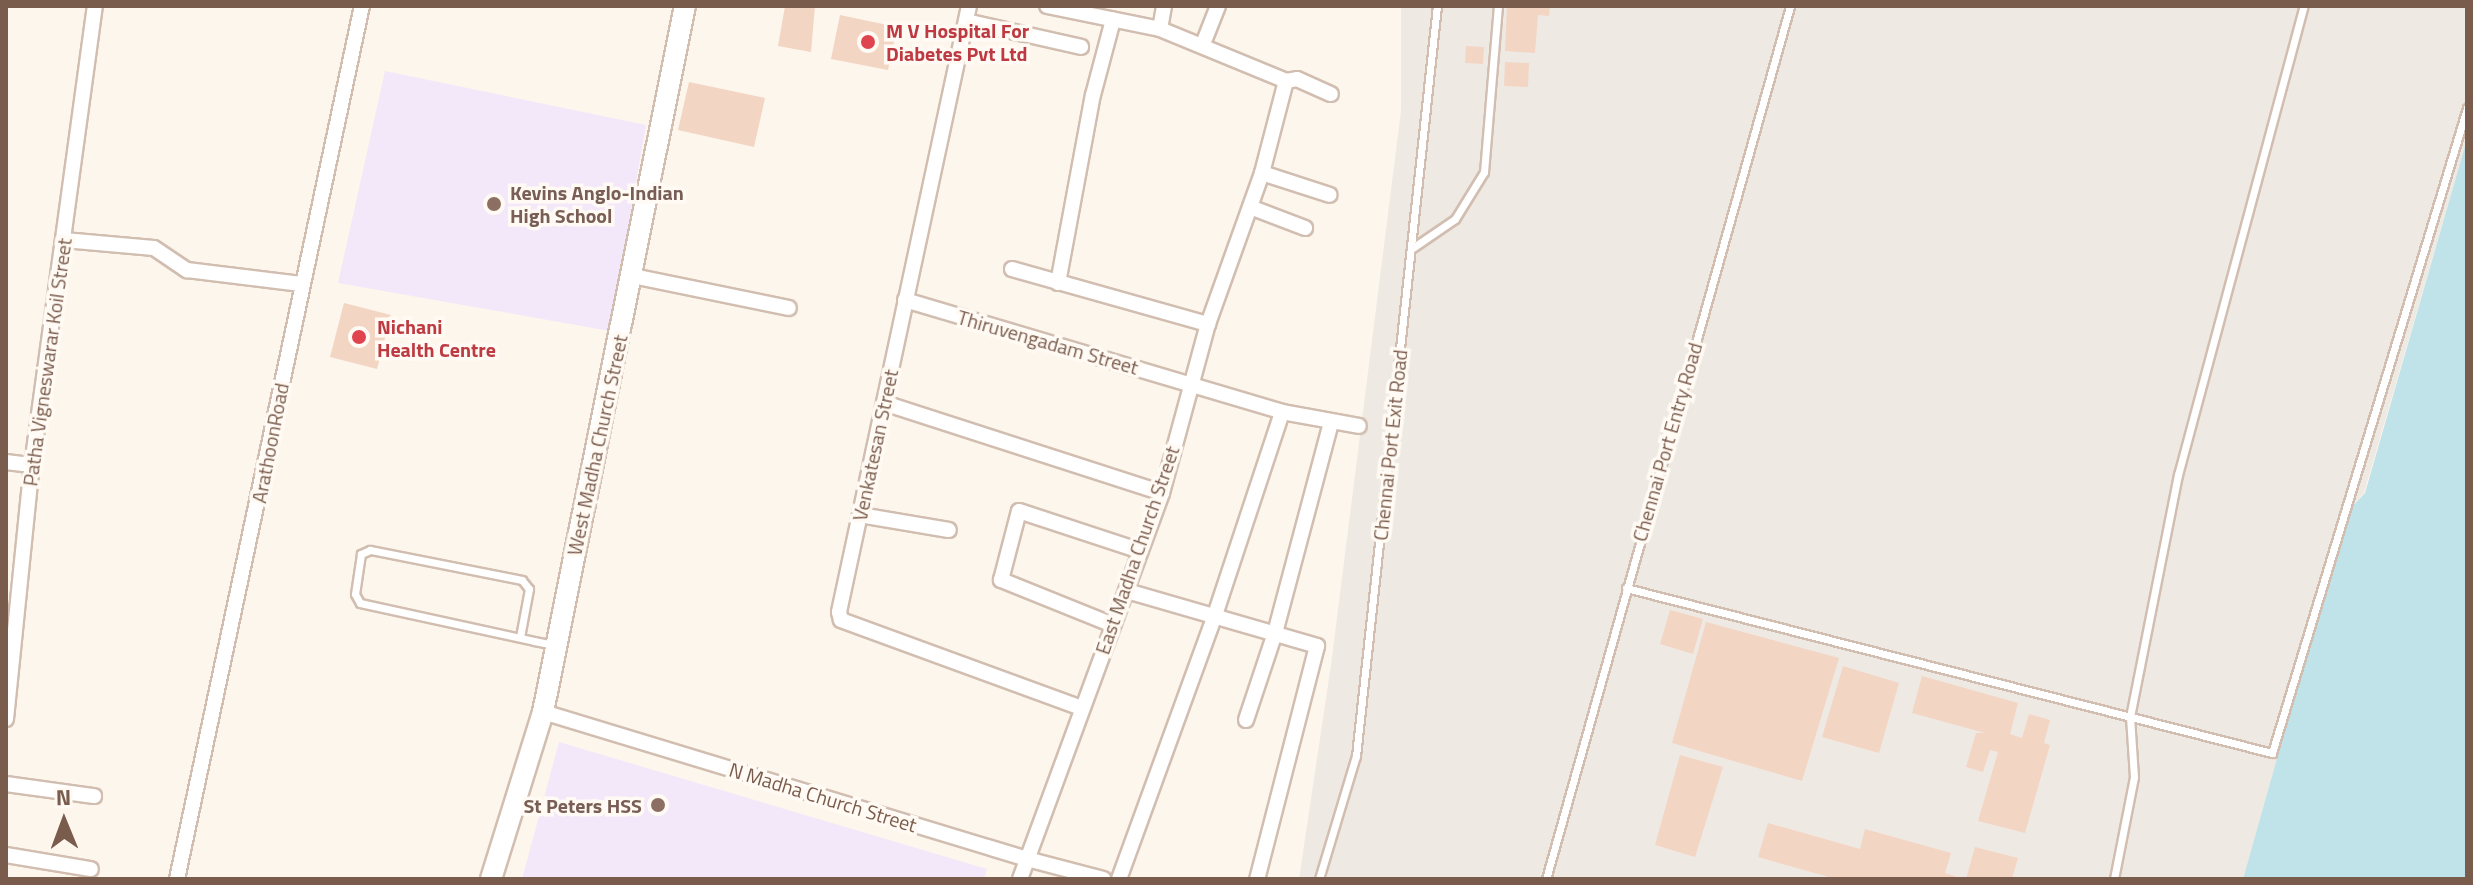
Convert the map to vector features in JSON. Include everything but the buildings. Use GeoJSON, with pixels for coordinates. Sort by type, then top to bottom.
{"type":"FeatureCollection","features":[{"type":"Feature","properties":{"kind":"main road","name":"West Madha Church Street"},"geometry":{"type":"LineString","coordinates":[[491,879],[543,712],[685,6]]}},
{"type":"Feature","properties":{"kind":"street","name":"Patha Vigneswarar Koil Street"},"geometry":{"type":"LineString","coordinates":[[6,719],[32,465],[95,6]]}},
{"type":"Feature","properties":{"kind":"street","name":"ArathoonRoad"},"geometry":{"type":"LineString","coordinates":[[177,879],[362,6]]}},
{"type":"Feature","properties":{"kind":"street"},"geometry":{"type":"LineString","coordinates":[[1047,6],[1160,29],[1203,44],[1286,81],[1297,79],[1331,94]]}},
{"type":"Feature","properties":{"kind":"street"},"geometry":{"type":"LineString","coordinates":[[1160,29],[1164,6]]}},
{"type":"Feature","properties":{"kind":"street"},"geometry":{"type":"LineString","coordinates":[[1203,44],[1218,6]]}},
{"type":"Feature","properties":{"kind":"street","name":"Venkatesan Street"},"geometry":{"type":"LineString","coordinates":[[1081,47],[967,14],[839,612],[841,620],[1081,708]]}},
{"type":"Feature","properties":{"kind":"street"},"geometry":{"type":"LineString","coordinates":[[1058,283],[1093,95],[1113,20]]}},
{"type":"Feature","properties":{"kind":"street","name":"East Madha Church Street"},"geometry":{"type":"LineString","coordinates":[[1020,879],[1162,493],[1208,324],[1262,173],[1286,81]]}},
{"type":"Feature","properties":{"kind":"street"},"geometry":{"type":"LineString","coordinates":[[1262,173],[1330,195]]}},
{"type":"Feature","properties":{"kind":"street"},"geometry":{"type":"LineString","coordinates":[[1250,207],[1305,228]]}},
{"type":"Feature","properties":{"kind":"street"},"geometry":{"type":"LineString","coordinates":[[64,240],[154,248],[187,270],[301,284]]}},
{"type":"Feature","properties":{"kind":"street"},"geometry":{"type":"LineString","coordinates":[[1012,269],[1208,324]]}},
{"type":"Feature","properties":{"kind":"street"},"geometry":{"type":"LineString","coordinates":[[633,276],[789,308]]}},
{"type":"Feature","properties":{"kind":"street","name":"Thiruvengadam Street"},"geometry":{"type":"LineString","coordinates":[[905,300],[1282,412],[1359,426]]}},
{"type":"Feature","properties":{"kind":"street"},"geometry":{"type":"LineString","coordinates":[[884,403],[1162,493]]}},
{"type":"Feature","properties":{"kind":"street"},"geometry":{"type":"LineString","coordinates":[[1119,879],[1215,615],[1282,412]]}},
{"type":"Feature","properties":{"kind":"street"},"geometry":{"type":"LineString","coordinates":[[1246,720],[1275,633],[1331,422]]}},
{"type":"Feature","properties":{"kind":"street"},"geometry":{"type":"LineString","coordinates":[[6,462],[32,465]]}},
{"type":"Feature","properties":{"kind":"street"},"geometry":{"type":"LineString","coordinates":[[1113,625],[1001,580],[1019,511],[1141,551]]}},
{"type":"Feature","properties":{"kind":"street"},"geometry":{"type":"LineString","coordinates":[[860,515],[949,530]]}},
{"type":"Feature","properties":{"kind":"street"},"geometry":{"type":"LineString","coordinates":[[1127,591],[1317,646],[1257,879]]}},
{"type":"Feature","properties":{"kind":"street","name":"N Madha Church Street"},"geometry":{"type":"LineString","coordinates":[[543,712],[1027,859],[1103,879]]}},
{"type":"Feature","properties":{"kind":"street"},"geometry":{"type":"LineString","coordinates":[[6,784],[94,796]]}},
{"type":"Feature","properties":{"kind":"street"},"geometry":{"type":"LineString","coordinates":[[6,855],[91,869]]}},
{"type":"Feature","properties":{"kind":"lane","name":"Chennai Port Exit Road"},"geometry":{"type":"LineString","coordinates":[[1319,879],[1356,756],[1437,6]]}},
{"type":"Feature","properties":{"kind":"lane"},"geometry":{"type":"LineString","coordinates":[[1411,249],[1455,219],[1484,172],[1498,6]]}},
{"type":"Feature","properties":{"kind":"lane","name":"Chennai Port Entry Road"},"geometry":{"type":"LineString","coordinates":[[1546,879],[1790,6]]}},
{"type":"Feature","properties":{"kind":"lane"},"geometry":{"type":"LineString","coordinates":[[2114,879],[2134,777],[2130,717],[2178,475],[2304,6]]}},
{"type":"Feature","properties":{"kind":"lane"},"geometry":{"type":"LineString","coordinates":[[1626,588],[2272,753],[2467,108]]}},
{"type":"Feature","properties":{"kind":"lane"},"geometry":{"type":"LineString","coordinates":[[520,637],[529,589],[522,580],[370,550],[361,554],[355,594],[360,603],[555,645]]}},
{"type":"Feature","properties":{"kind":"shaded area"},"geometry":{"type":"Polygon","coordinates":[[[1401,6],[2467,6],[2467,139],[2364,493],[2346,513],[2243,879],[1299,879],[1331,665],[1401,111],[1401,6]]]}},
{"type":"Feature","properties":{"kind":"shaded area","name":"Kevins Anglo-Indian High School"},"geometry":{"type":"Polygon","coordinates":[[[385,71],[646,125],[610,331],[338,283],[385,71]]]}},
{"type":"Feature","properties":{"kind":"shaded area","name":"St Peters HSS"},"geometry":{"type":"Polygon","coordinates":[[[559,742],[987,869],[984,879],[522,879],[559,742]]]}},
{"type":"Feature","properties":{"kind":"water"},"geometry":{"type":"Polygon","coordinates":[[[2467,139],[2467,879],[2243,879],[2346,513],[2365,493],[2467,139]]]}},
{"type":"Feature","properties":{"kind":"place","name":"M V Hospital For Diabetes Pvt Ltd"},"geometry":{"type":"Point","coordinates":[868,42]}},
{"type":"Feature","properties":{"kind":"place","name":"Kevins Anglo-Indian High School"},"geometry":{"type":"Point","coordinates":[494,204]}},
{"type":"Feature","properties":{"kind":"place","name":"Nichani Health Centre"},"geometry":{"type":"Point","coordinates":[359,337]}},
{"type":"Feature","properties":{"kind":"place","name":"St Peters HSS"},"geometry":{"type":"Point","coordinates":[658,805]}}]}
